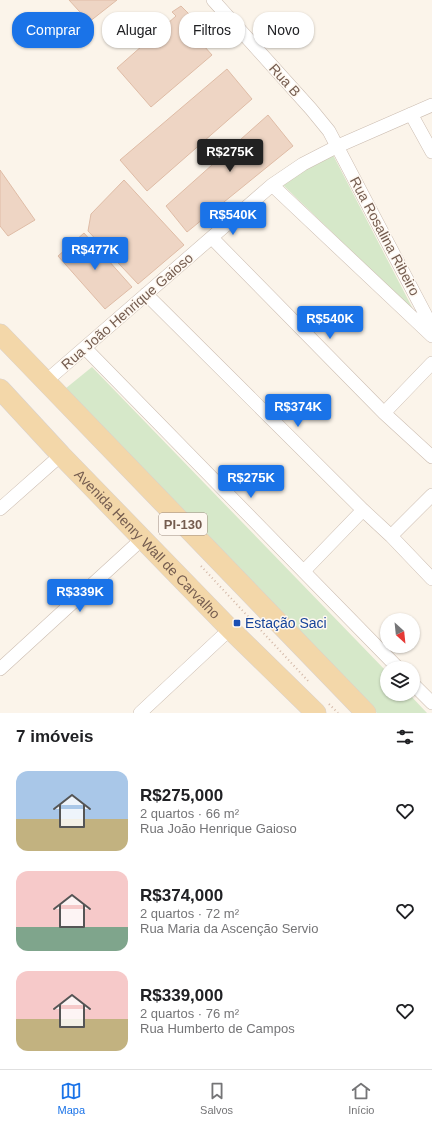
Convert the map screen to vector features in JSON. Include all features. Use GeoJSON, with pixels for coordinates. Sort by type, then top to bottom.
{"type":"FeatureCollection","features":[{"type":"Feature","properties":{"kind":"main road","name":"PI-130"},"geometry":{"type":"LineString","coordinates":[[0,334],[366,713]]}},
{"type":"Feature","properties":{"kind":"main road","name":"Avenida Henry Wall de Carvalho"},"geometry":{"type":"LineString","coordinates":[[0,389],[61,455],[230,629],[322,708]]}},
{"type":"Feature","properties":{"kind":"street","name":"Rua B"},"geometry":{"type":"LineString","coordinates":[[213,0],[312,109],[329,131],[338,146]]}},
{"type":"Feature","properties":{"kind":"street","name":"Rua João Henrique Gaioso"},"geometry":{"type":"LineString","coordinates":[[46,382],[272,185],[303,164],[338,146],[432,105]]}},
{"type":"Feature","properties":{"kind":"street"},"geometry":{"type":"LineString","coordinates":[[411,114],[432,152]]}},
{"type":"Feature","properties":{"kind":"street","name":"Rua Rosalina Ribeiro"},"geometry":{"type":"LineString","coordinates":[[338,146],[432,327]]}},
{"type":"Feature","properties":{"kind":"street"},"geometry":{"type":"LineString","coordinates":[[272,185],[432,336]]}},
{"type":"Feature","properties":{"kind":"street"},"geometry":{"type":"LineString","coordinates":[[212,238],[384,413],[432,457]]}},
{"type":"Feature","properties":{"kind":"street"},"geometry":{"type":"LineString","coordinates":[[146,294],[391,536],[432,579]]}},
{"type":"Feature","properties":{"kind":"street"},"geometry":{"type":"LineString","coordinates":[[85,348],[391,661]]}},
{"type":"Feature","properties":{"kind":"street"},"geometry":{"type":"LineString","coordinates":[[384,413],[432,363]]}},
{"type":"Feature","properties":{"kind":"street"},"geometry":{"type":"LineString","coordinates":[[0,509],[61,455]]}},
{"type":"Feature","properties":{"kind":"street"},"geometry":{"type":"LineString","coordinates":[[391,536],[432,495]]}},
{"type":"Feature","properties":{"kind":"street"},"geometry":{"type":"LineString","coordinates":[[304,571],[363,510]]}},
{"type":"Feature","properties":{"kind":"street"},"geometry":{"type":"LineString","coordinates":[[0,669],[142,539]]}},
{"type":"Feature","properties":{"kind":"street"},"geometry":{"type":"LineString","coordinates":[[140,713],[230,629]]}},
{"type":"Feature","properties":{"kind":"street"},"geometry":{"type":"LineString","coordinates":[[420,691],[432,703]]}},
{"type":"Feature","properties":{"kind":"path"},"geometry":{"type":"LineString","coordinates":[[199,564],[314,688]]}},
{"type":"Feature","properties":{"kind":"path"},"geometry":{"type":"LineString","coordinates":[[322,708],[338,713]]}},
{"type":"Feature","properties":{"kind":"green space"},"geometry":{"type":"Polygon","coordinates":[[[332,153],[414,311],[283,185],[332,153]]]}},
{"type":"Feature","properties":{"kind":"green space"},"geometry":{"type":"Polygon","coordinates":[[[92,367],[380,665],[380,701],[416,701],[427,713],[377,713],[60,393],[92,367]]]}},
{"type":"Feature","properties":{"kind":"building"},"geometry":{"type":"Polygon","coordinates":[[[69,0],[117,0],[94,18],[94,12],[80,12],[69,0]]]}},
{"type":"Feature","properties":{"kind":"building"},"geometry":{"type":"Polygon","coordinates":[[[181,6],[187,12],[179,12],[179,48],[206,48],[212,55],[151,107],[117,68],[140,48],[171,48],[171,20],[176,16],[172,12],[181,6]]]}},
{"type":"Feature","properties":{"kind":"building"},"geometry":{"type":"Polygon","coordinates":[[[227,69],[252,99],[147,191],[120,160],[227,69]]]}},
{"type":"Feature","properties":{"kind":"building"},"geometry":{"type":"Polygon","coordinates":[[[268,115],[293,146],[187,232],[166,206],[268,115]]]}},
{"type":"Feature","properties":{"kind":"building"},"geometry":{"type":"Polygon","coordinates":[[[0,170],[35,220],[8,236],[0,226],[0,170]]]}},
{"type":"Feature","properties":{"kind":"building"},"geometry":{"type":"Polygon","coordinates":[[[124,180],[184,245],[138,284],[88,231],[91,214],[124,180]]]}},
{"type":"Feature","properties":{"kind":"building"},"geometry":{"type":"Polygon","coordinates":[[[84,233],[132,287],[105,309],[58,256],[84,233]]]}},
{"type":"Feature","properties":{"kind":"place","name":"Estação Saci"},"geometry":{"type":"Point","coordinates":[237,623]}}]}
